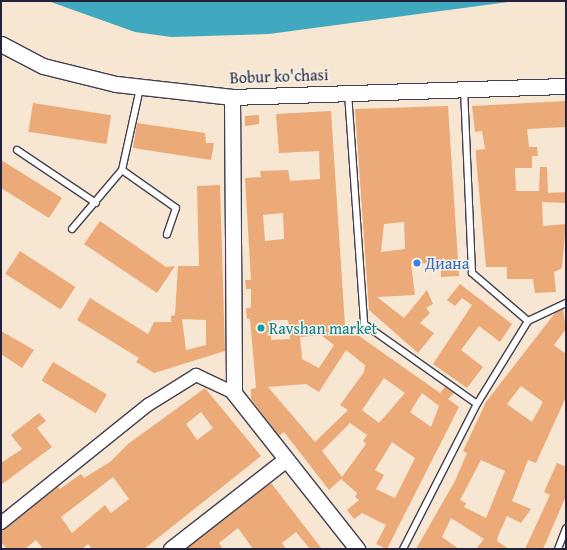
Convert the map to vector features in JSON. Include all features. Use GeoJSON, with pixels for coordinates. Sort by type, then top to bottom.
{"type":"FeatureCollection","features":[{"type":"Feature","properties":{"kind":"street","name":"Bobur ko'chasi"},"geometry":{"type":"LineString","coordinates":[[1,44],[43,66],[140,88],[232,97],[348,91],[566,86]]}},
{"type":"Feature","properties":{"kind":"street"},"geometry":{"type":"LineString","coordinates":[[232,97],[234,393]]}},
{"type":"Feature","properties":{"kind":"street"},"geometry":{"type":"LineString","coordinates":[[1,523],[148,405],[196,375],[234,393],[357,549]]}},
{"type":"Feature","properties":{"kind":"street"},"geometry":{"type":"LineString","coordinates":[[171,549],[286,458]]}},
{"type":"Feature","properties":{"kind":"lane"},"geometry":{"type":"LineString","coordinates":[[72,229],[96,203],[122,170],[140,88]]}},
{"type":"Feature","properties":{"kind":"lane"},"geometry":{"type":"LineString","coordinates":[[464,88],[472,273],[528,321]]}},
{"type":"Feature","properties":{"kind":"lane"},"geometry":{"type":"LineString","coordinates":[[348,91],[364,324],[477,404]]}},
{"type":"Feature","properties":{"kind":"lane"},"geometry":{"type":"LineString","coordinates":[[17,150],[96,203]]}},
{"type":"Feature","properties":{"kind":"lane"},"geometry":{"type":"LineString","coordinates":[[122,170],[176,208],[167,234]]}},
{"type":"Feature","properties":{"kind":"lane"},"geometry":{"type":"LineString","coordinates":[[403,549],[477,404],[528,321],[566,303]]}},
{"type":"Feature","properties":{"kind":"lane"},"geometry":{"type":"LineString","coordinates":[[558,549],[566,528]]}},
{"type":"Feature","properties":{"kind":"water"},"geometry":{"type":"Polygon","coordinates":[[[48,1],[515,1],[269,34],[171,37],[135,32],[48,1]]]}},
{"type":"Feature","properties":{"kind":"building"},"geometry":{"type":"Polygon","coordinates":[[[566,101],[566,127],[527,129],[529,147],[537,147],[538,156],[532,156],[532,168],[515,168],[516,191],[539,191],[540,167],[547,167],[548,193],[566,192],[566,203],[542,202],[543,226],[566,224],[562,268],[554,272],[556,292],[535,293],[533,279],[507,279],[507,267],[486,267],[476,157],[476,150],[485,149],[482,131],[475,132],[472,106],[566,101]]]}},
{"type":"Feature","properties":{"kind":"building"},"geometry":{"type":"Polygon","coordinates":[[[33,103],[111,115],[106,144],[28,132],[33,103]]]}},
{"type":"Feature","properties":{"kind":"building"},"geometry":{"type":"Polygon","coordinates":[[[448,106],[459,276],[441,277],[441,269],[431,270],[429,263],[411,264],[415,295],[377,297],[404,318],[427,290],[433,304],[426,308],[430,313],[420,323],[434,333],[418,353],[369,310],[355,109],[448,106]],[[404,222],[384,224],[381,252],[405,249],[404,222]]]}},
{"type":"Feature","properties":{"kind":"building"},"geometry":{"type":"Polygon","coordinates":[[[331,111],[345,326],[440,393],[445,387],[454,393],[448,399],[459,407],[387,549],[376,544],[386,525],[362,513],[354,519],[347,510],[359,500],[355,497],[357,493],[341,479],[329,490],[284,432],[279,436],[251,399],[251,389],[256,388],[250,319],[247,319],[246,308],[251,308],[251,289],[246,289],[245,280],[251,280],[245,178],[261,177],[260,171],[288,170],[290,181],[320,179],[319,151],[279,153],[276,114],[331,111]],[[283,213],[263,215],[265,241],[284,239],[283,213]],[[271,320],[271,340],[290,339],[288,320],[271,320]],[[321,335],[300,337],[302,359],[319,368],[334,345],[321,335]],[[346,350],[319,392],[306,384],[268,387],[315,442],[348,410],[340,405],[364,372],[365,365],[346,350]],[[384,378],[362,410],[379,423],[405,393],[384,378]],[[422,393],[410,412],[431,427],[439,406],[422,393]],[[350,423],[322,451],[342,477],[366,444],[363,441],[367,435],[350,423]],[[392,442],[375,470],[384,475],[376,489],[395,498],[415,458],[392,442]]]}},
{"type":"Feature","properties":{"kind":"building"},"geometry":{"type":"Polygon","coordinates":[[[259,115],[259,124],[245,126],[245,116],[259,115]]]}},
{"type":"Feature","properties":{"kind":"building"},"geometry":{"type":"Polygon","coordinates":[[[137,123],[205,133],[206,143],[214,143],[211,160],[133,148],[137,123]]]}},
{"type":"Feature","properties":{"kind":"building"},"geometry":{"type":"Polygon","coordinates":[[[1,160],[62,198],[49,218],[1,188],[1,160]]]}},
{"type":"Feature","properties":{"kind":"building"},"geometry":{"type":"Polygon","coordinates":[[[220,185],[225,351],[154,373],[136,362],[139,358],[77,320],[90,298],[148,334],[154,322],[171,322],[171,316],[175,315],[178,266],[199,266],[197,186],[220,185]],[[182,319],[186,350],[206,345],[206,320],[182,319]]]}},
{"type":"Feature","properties":{"kind":"building"},"geometry":{"type":"Polygon","coordinates":[[[100,221],[166,267],[175,266],[157,293],[84,244],[100,221]]]}},
{"type":"Feature","properties":{"kind":"building"},"geometry":{"type":"Polygon","coordinates":[[[20,251],[75,287],[61,310],[5,274],[20,251]]]}},
{"type":"Feature","properties":{"kind":"building"},"geometry":{"type":"Polygon","coordinates":[[[460,284],[512,324],[500,342],[479,326],[461,350],[483,367],[467,388],[433,364],[472,305],[462,298],[455,306],[447,300],[460,284]]]}},
{"type":"Feature","properties":{"kind":"building"},"geometry":{"type":"Polygon","coordinates":[[[563,309],[566,329],[554,345],[566,354],[566,397],[536,463],[528,460],[512,501],[531,509],[521,523],[507,516],[498,536],[497,541],[509,549],[476,549],[484,539],[451,518],[442,537],[459,549],[416,549],[455,481],[467,453],[463,451],[486,402],[555,313],[563,309]],[[521,386],[507,404],[532,422],[543,402],[521,386]],[[481,460],[460,500],[466,503],[464,507],[486,518],[505,471],[481,460]]]}},
{"type":"Feature","properties":{"kind":"building"},"geometry":{"type":"Polygon","coordinates":[[[1,331],[34,350],[22,368],[1,354],[1,331]]]}},
{"type":"Feature","properties":{"kind":"building"},"geometry":{"type":"Polygon","coordinates":[[[53,362],[107,394],[96,413],[42,381],[53,362]]]}},
{"type":"Feature","properties":{"kind":"building"},"geometry":{"type":"Polygon","coordinates":[[[205,388],[261,456],[144,549],[92,549],[88,544],[82,549],[43,549],[36,540],[25,549],[7,549],[1,542],[1,530],[58,487],[60,489],[81,474],[84,478],[110,462],[128,444],[205,388]],[[201,412],[186,424],[197,440],[213,428],[201,412]],[[113,477],[61,517],[72,533],[105,505],[111,513],[129,499],[113,477]]]}},
{"type":"Feature","properties":{"kind":"building"},"geometry":{"type":"Polygon","coordinates":[[[39,413],[46,421],[37,428],[52,447],[1,485],[1,463],[22,449],[11,435],[39,413]]]}},
{"type":"Feature","properties":{"kind":"building"},"geometry":{"type":"Polygon","coordinates":[[[557,463],[566,467],[566,496],[543,549],[525,549],[550,495],[544,492],[557,463]]]}},
{"type":"Feature","properties":{"kind":"building"},"geometry":{"type":"Polygon","coordinates":[[[271,483],[322,549],[310,549],[296,532],[282,543],[286,549],[253,549],[238,528],[219,543],[223,549],[186,549],[271,483]]]}},
{"type":"Feature","properties":{"kind":"place","name":"Диана"},"geometry":{"type":"Point","coordinates":[417,263]}},
{"type":"Feature","properties":{"kind":"place","name":"Ravshan market"},"geometry":{"type":"Point","coordinates":[261,328]}}]}
